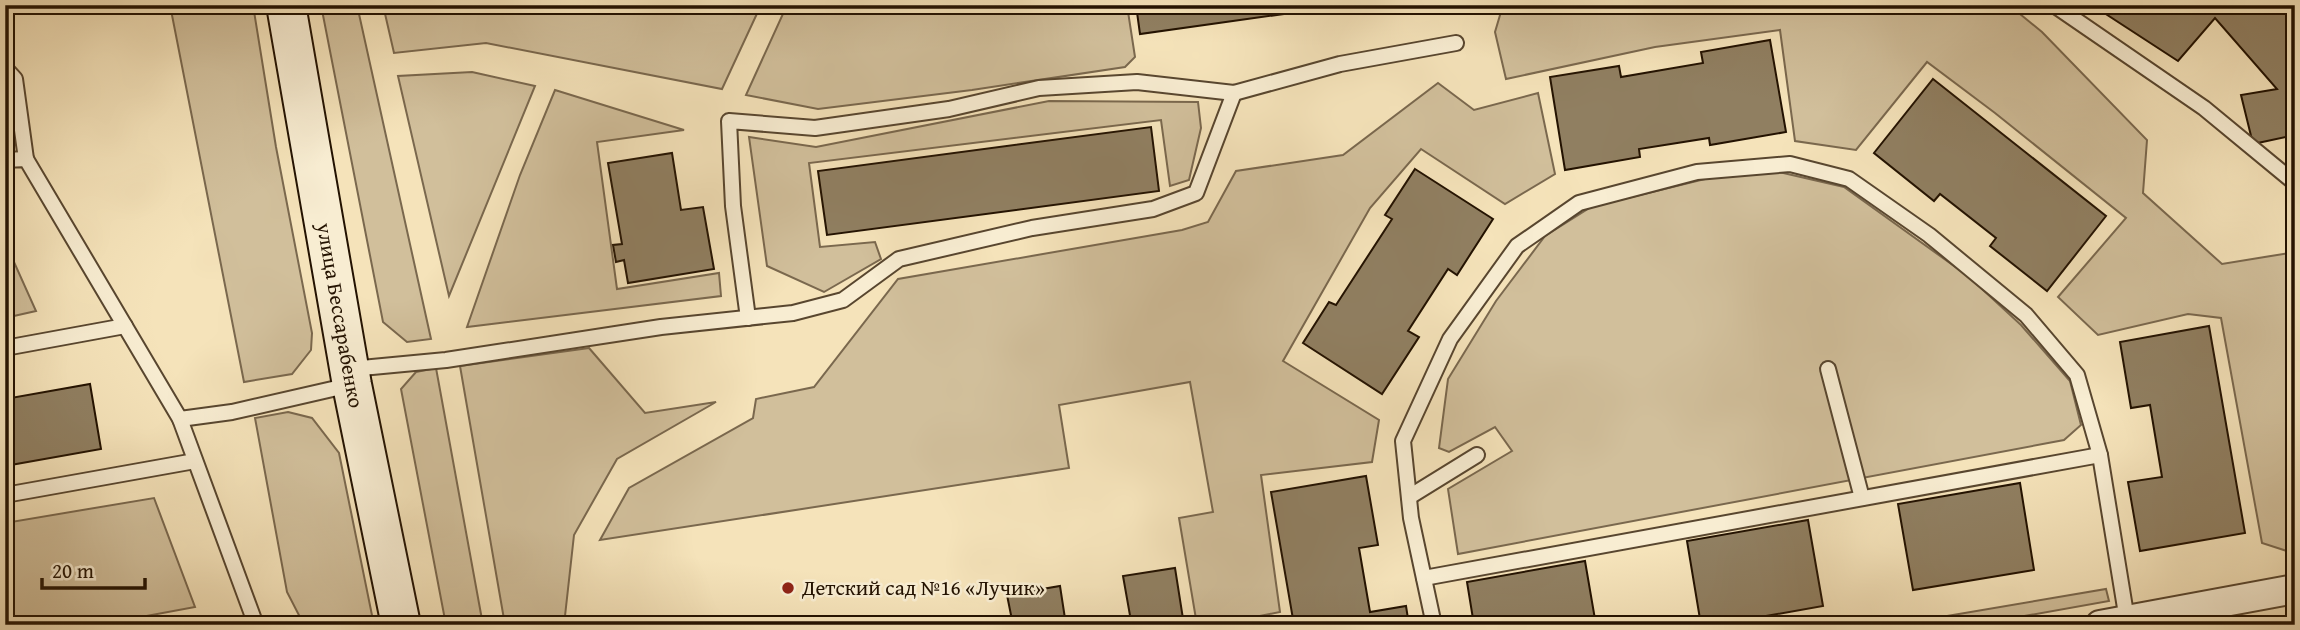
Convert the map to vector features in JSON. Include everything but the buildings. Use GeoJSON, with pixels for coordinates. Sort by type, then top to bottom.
{"type":"FeatureCollection","features":[{"type":"Feature","properties":{"kind":"street","name":"улица Бессарабенко"},"geometry":{"type":"LineString","coordinates":[[286,5],[351,377],[401,625]]}},
{"type":"Feature","properties":{"kind":"street"},"geometry":{"type":"LineString","coordinates":[[2114,623],[2295,589]]}},
{"type":"Feature","properties":{"kind":"lane"},"geometry":{"type":"LineString","coordinates":[[2054,5],[2204,108],[2295,183]]}},
{"type":"Feature","properties":{"kind":"lane"},"geometry":{"type":"LineString","coordinates":[[748,318],[733,206],[729,121],[815,128],[948,110],[1039,88],[1137,82],[1234,93],[1339,64],[1456,43]]}},
{"type":"Feature","properties":{"kind":"lane"},"geometry":{"type":"LineString","coordinates":[[5,68],[15,79],[26,159],[180,419],[256,625]]}},
{"type":"Feature","properties":{"kind":"lane"},"geometry":{"type":"LineString","coordinates":[[180,419],[232,412],[351,377],[446,360],[660,327],[793,313],[843,300],[899,259],[1032,228],[1153,209],[1196,193],[1234,93]]}},
{"type":"Feature","properties":{"kind":"lane"},"geometry":{"type":"LineString","coordinates":[[5,160],[26,159]]}},
{"type":"Feature","properties":{"kind":"lane"},"geometry":{"type":"LineString","coordinates":[[1434,625],[1411,518],[1403,441],[1451,339],[1517,246],[1579,202],[1697,172],[1790,164],[1849,179],[1929,235],[2026,315],[2077,375],[2100,455],[2114,623]]}},
{"type":"Feature","properties":{"kind":"lane"},"geometry":{"type":"LineString","coordinates":[[5,348],[125,326]]}},
{"type":"Feature","properties":{"kind":"lane"},"geometry":{"type":"LineString","coordinates":[[1829,369],[1862,498]]}},
{"type":"Feature","properties":{"kind":"lane"},"geometry":{"type":"LineString","coordinates":[[1424,578],[2100,455]]}},
{"type":"Feature","properties":{"kind":"lane"},"geometry":{"type":"LineString","coordinates":[[1409,497],[1477,456]]}},
{"type":"Feature","properties":{"kind":"lane"},"geometry":{"type":"LineString","coordinates":[[5,495],[195,461]]}},
{"type":"Feature","properties":{"kind":"shaded area"},"geometry":{"type":"Polygon","coordinates":[[[170,5],[253,5],[276,147],[312,333],[311,350],[292,374],[244,382],[170,5]]]}},
{"type":"Feature","properties":{"kind":"shaded area"},"geometry":{"type":"Polygon","coordinates":[[[321,5],[357,5],[431,339],[407,342],[383,322],[321,5]]]}},
{"type":"Feature","properties":{"kind":"shaded area"},"geometry":{"type":"Polygon","coordinates":[[[383,5],[761,5],[722,89],[486,43],[394,53],[383,5]]]}},
{"type":"Feature","properties":{"kind":"shaded area"},"geometry":{"type":"Polygon","coordinates":[[[787,5],[1127,5],[1135,57],[1125,67],[818,109],[746,95],[787,5]]]}},
{"type":"Feature","properties":{"kind":"shaded area"},"geometry":{"type":"Polygon","coordinates":[[[1503,5],[2009,5],[2042,32],[2147,140],[2143,193],[2222,264],[2295,252],[2295,568],[2290,552],[2262,543],[2221,318],[2188,314],[2098,335],[2058,297],[2126,218],[1927,62],[1856,150],[1795,141],[1780,30],[1655,47],[1506,79],[1495,32],[1503,5]]]}},
{"type":"Feature","properties":{"kind":"shaded area"},"geometry":{"type":"Polygon","coordinates":[[[472,72],[535,86],[449,296],[398,76],[472,72]]]}},
{"type":"Feature","properties":{"kind":"shaded area"},"geometry":{"type":"Polygon","coordinates":[[[1438,83],[1474,110],[1538,93],[1555,174],[1505,204],[1421,149],[1370,208],[1283,361],[1379,420],[1372,462],[1261,475],[1280,612],[1215,625],[1197,625],[1179,518],[1213,512],[1190,382],[1059,405],[1069,468],[600,540],[629,488],[753,418],[756,399],[814,387],[898,279],[1182,230],[1208,222],[1236,171],[1343,155],[1438,83]]]}},
{"type":"Feature","properties":{"kind":"shaded area"},"geometry":{"type":"Polygon","coordinates":[[[555,90],[684,130],[597,142],[617,289],[719,273],[721,296],[467,327],[520,175],[555,90]]]}},
{"type":"Feature","properties":{"kind":"shaded area"},"geometry":{"type":"Polygon","coordinates":[[[1049,101],[1198,102],[1201,128],[1189,180],[1170,186],[1161,120],[809,163],[820,247],[875,242],[881,259],[824,292],[767,266],[749,137],[816,147],[1049,101]]]}},
{"type":"Feature","properties":{"kind":"shaded area"},"geometry":{"type":"Polygon","coordinates":[[[1779,172],[1844,187],[1968,276],[2021,325],[2070,381],[2081,425],[2064,440],[1458,554],[1448,489],[1512,451],[1495,427],[1449,452],[1439,448],[1448,379],[1496,301],[1545,236],[1591,207],[1709,178],[1779,172]]]}},
{"type":"Feature","properties":{"kind":"shaded area"},"geometry":{"type":"Polygon","coordinates":[[[5,242],[36,311],[5,318],[5,242]]]}},
{"type":"Feature","properties":{"kind":"shaded area"},"geometry":{"type":"Polygon","coordinates":[[[589,348],[645,413],[716,402],[617,459],[574,535],[564,625],[505,625],[460,366],[589,348]]]}},
{"type":"Feature","properties":{"kind":"shaded area"},"geometry":{"type":"Polygon","coordinates":[[[436,368],[483,625],[446,625],[401,389],[416,372],[436,368]]]}},
{"type":"Feature","properties":{"kind":"shaded area"},"geometry":{"type":"Polygon","coordinates":[[[288,412],[312,418],[339,453],[374,625],[304,625],[287,592],[255,418],[288,412]]]}},
{"type":"Feature","properties":{"kind":"shaded area"},"geometry":{"type":"Polygon","coordinates":[[[154,498],[195,607],[98,625],[5,625],[5,523],[154,498]]]}},
{"type":"Feature","properties":{"kind":"shaded area"},"geometry":{"type":"Polygon","coordinates":[[[2106,589],[2109,601],[1974,625],[1894,625],[2106,589]]]}},
{"type":"Feature","properties":{"kind":"place","name":"Детский сад №16 «Лучик»"},"geometry":{"type":"Point","coordinates":[788,588]}}]}
